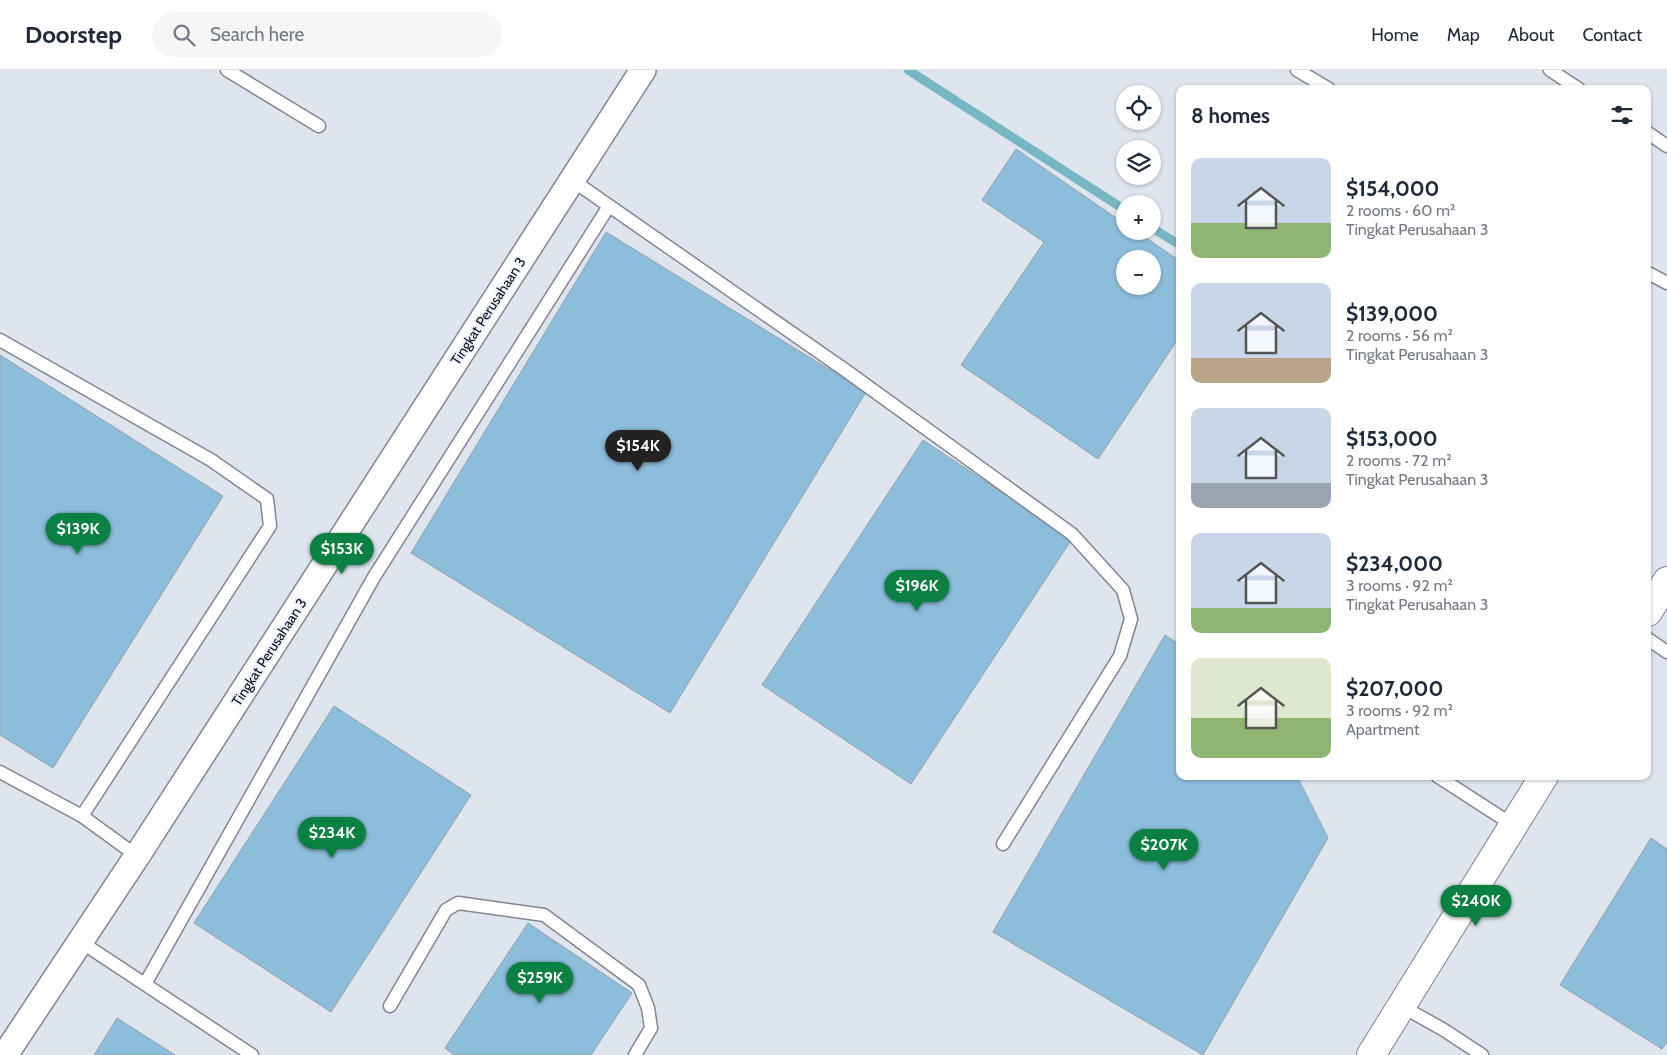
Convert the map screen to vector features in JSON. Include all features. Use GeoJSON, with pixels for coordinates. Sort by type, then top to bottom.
{"type":"FeatureCollection","features":[{"type":"Feature","properties":{"kind":"street","name":"Tingkat Perusahaan 3"},"geometry":{"type":"LineString","coordinates":[[5,1055],[137,856],[643,70]]}},
{"type":"Feature","properties":{"kind":"street"},"geometry":{"type":"LineString","coordinates":[[1651,607],[1667,581]]}},
{"type":"Feature","properties":{"kind":"street"},"geometry":{"type":"LineString","coordinates":[[1371,1055],[1541,780]]}},
{"type":"Feature","properties":{"kind":"lane"},"geometry":{"type":"LineString","coordinates":[[227,70],[319,126]]}},
{"type":"Feature","properties":{"kind":"lane"},"geometry":{"type":"LineString","coordinates":[[1297,70],[1322,85]]}},
{"type":"Feature","properties":{"kind":"lane"},"geometry":{"type":"LineString","coordinates":[[1550,70],[1573,85]]}},
{"type":"Feature","properties":{"kind":"lane"},"geometry":{"type":"LineString","coordinates":[[1651,135],[1667,146]]}},
{"type":"Feature","properties":{"kind":"lane"},"geometry":{"type":"LineString","coordinates":[[572,180],[837,365],[1072,534],[1122,590],[1131,618],[1120,656],[1003,844]]}},
{"type":"Feature","properties":{"kind":"lane"},"geometry":{"type":"LineString","coordinates":[[145,984],[374,577],[609,206]]}},
{"type":"Feature","properties":{"kind":"lane"},"geometry":{"type":"LineString","coordinates":[[1651,275],[1667,283]]}},
{"type":"Feature","properties":{"kind":"lane"},"geometry":{"type":"LineString","coordinates":[[0,340],[211,460],[267,500],[270,526],[82,816]]}},
{"type":"Feature","properties":{"kind":"lane"},"geometry":{"type":"LineString","coordinates":[[1651,641],[1667,652]]}},
{"type":"Feature","properties":{"kind":"lane"},"geometry":{"type":"LineString","coordinates":[[0,772],[82,816],[137,856]]}},
{"type":"Feature","properties":{"kind":"lane"},"geometry":{"type":"LineString","coordinates":[[1443,780],[1513,825]]}},
{"type":"Feature","properties":{"kind":"lane"},"geometry":{"type":"LineString","coordinates":[[390,1006],[446,910],[458,903],[544,914],[639,985],[648,1008],[651,1028],[635,1055]]}},
{"type":"Feature","properties":{"kind":"lane"},"geometry":{"type":"LineString","coordinates":[[81,942],[252,1055]]}},
{"type":"Feature","properties":{"kind":"lane"},"geometry":{"type":"LineString","coordinates":[[1403,1006],[1482,1055]]}},
{"type":"Feature","properties":{"kind":"building"},"geometry":{"type":"Polygon","coordinates":[[[1016,149],[1116,218],[1116,240],[1149,240],[1176,258],[1176,342],[1098,459],[961,365],[1044,242],[982,200],[1016,149]]]}},
{"type":"Feature","properties":{"kind":"building"},"geometry":{"type":"Polygon","coordinates":[[[606,232],[866,392],[670,713],[411,553],[606,232]]]}},
{"type":"Feature","properties":{"kind":"building"},"geometry":{"type":"Polygon","coordinates":[[[0,355],[223,496],[53,768],[0,735],[0,355]]]}},
{"type":"Feature","properties":{"kind":"building"},"geometry":{"type":"Polygon","coordinates":[[[923,440],[1072,539],[911,784],[762,685],[923,440]]]}},
{"type":"Feature","properties":{"kind":"building"},"geometry":{"type":"Polygon","coordinates":[[[1165,635],[1176,642],[1176,780],[1299,780],[1328,838],[1203,1055],[993,932],[1165,635]]]}},
{"type":"Feature","properties":{"kind":"building"},"geometry":{"type":"Polygon","coordinates":[[[334,706],[471,795],[331,1012],[194,923],[334,706]]]}},
{"type":"Feature","properties":{"kind":"building"},"geometry":{"type":"Polygon","coordinates":[[[1651,838],[1667,849],[1667,1042],[1662,1049],[1560,985],[1651,838]]]}},
{"type":"Feature","properties":{"kind":"building"},"geometry":{"type":"Polygon","coordinates":[[[528,923],[632,993],[591,1055],[454,1055],[445,1048],[528,923]]]}},
{"type":"Feature","properties":{"kind":"building"},"geometry":{"type":"Polygon","coordinates":[[[117,1018],[175,1055],[94,1055],[117,1018]]]}},
{"type":"Feature","properties":{"kind":"waterway"},"geometry":{"type":"LineString","coordinates":[[908,70],[1116,204]]}},
{"type":"Feature","properties":{"kind":"waterway"},"geometry":{"type":"LineString","coordinates":[[1161,233],[1176,243]]}}]}
